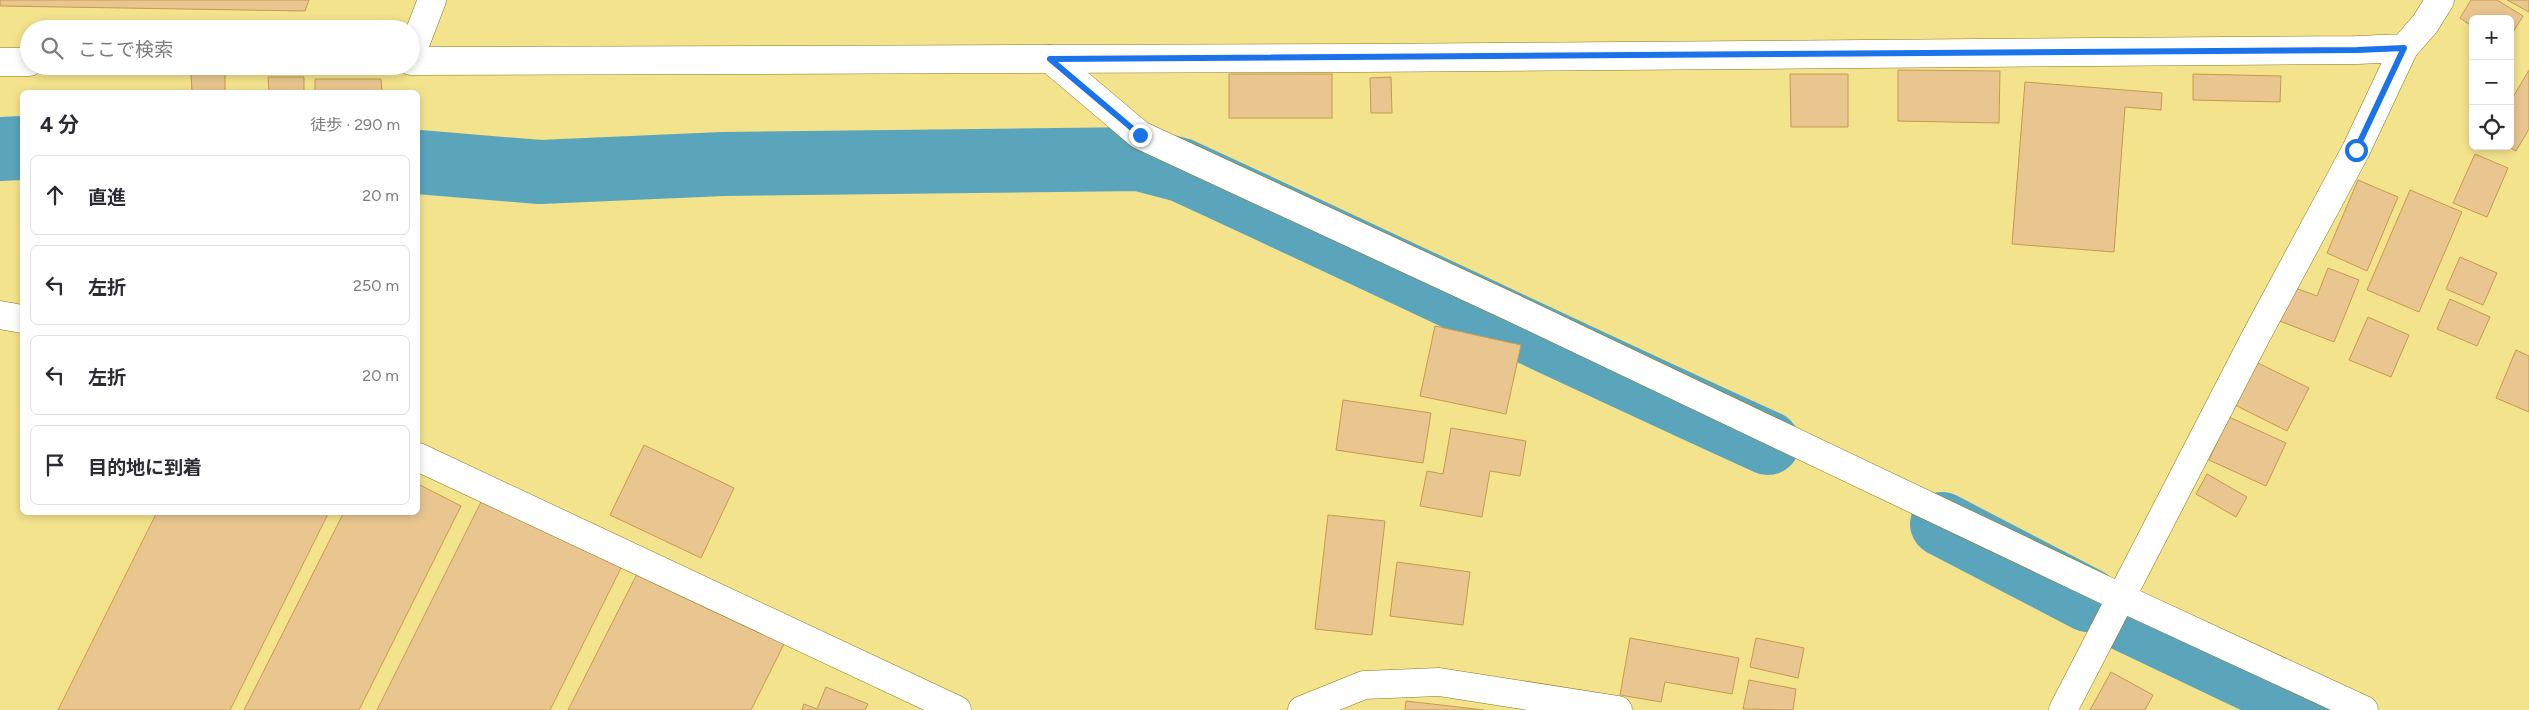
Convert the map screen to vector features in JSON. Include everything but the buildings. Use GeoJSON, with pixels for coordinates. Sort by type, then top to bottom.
{"type":"FeatureCollection","features":[{"type":"Feature","properties":{"kind":"street"},"geometry":{"type":"LineString","coordinates":[[420,31],[432,0]]}},
{"type":"Feature","properties":{"kind":"street"},"geometry":{"type":"LineString","coordinates":[[2063,710],[2255,338],[2356,150],[2404,48],[2425,24],[2440,0]]}},
{"type":"Feature","properties":{"kind":"street"},"geometry":{"type":"LineString","coordinates":[[420,61],[2328,51],[2404,48]]}},
{"type":"Feature","properties":{"kind":"street"},"geometry":{"type":"LineString","coordinates":[[1050,59],[1140,135],[1513,308],[2122,598],[2364,710]]}},
{"type":"Feature","properties":{"kind":"street"},"geometry":{"type":"LineString","coordinates":[[0,62],[20,62]]}},
{"type":"Feature","properties":{"kind":"street"},"geometry":{"type":"LineString","coordinates":[[0,315],[20,319]]}},
{"type":"Feature","properties":{"kind":"street"},"geometry":{"type":"LineString","coordinates":[[420,459],[957,710]]}},
{"type":"Feature","properties":{"kind":"street"},"geometry":{"type":"LineString","coordinates":[[1302,710],[1364,685],[1439,682],[1618,710]]}},
{"type":"Feature","properties":{"kind":"waterway"},"geometry":{"type":"LineString","coordinates":[[0,149],[20,148]]}},
{"type":"Feature","properties":{"kind":"waterway"},"geometry":{"type":"LineString","coordinates":[[420,162],[540,172],[723,164],[1139,159],[1181,170],[1768,443]]}},
{"type":"Feature","properties":{"kind":"waterway"},"geometry":{"type":"LineString","coordinates":[[1942,524],[2088,600]]}},
{"type":"Feature","properties":{"kind":"waterway"},"geometry":{"type":"LineString","coordinates":[[2118,616],[2315,710]]}},
{"type":"Feature","properties":{"kind":"route"},"geometry":{"type":"LineString","coordinates":[[1140,135],[1050,59],[2357,50],[2404,48],[2356,150]]}}]}
